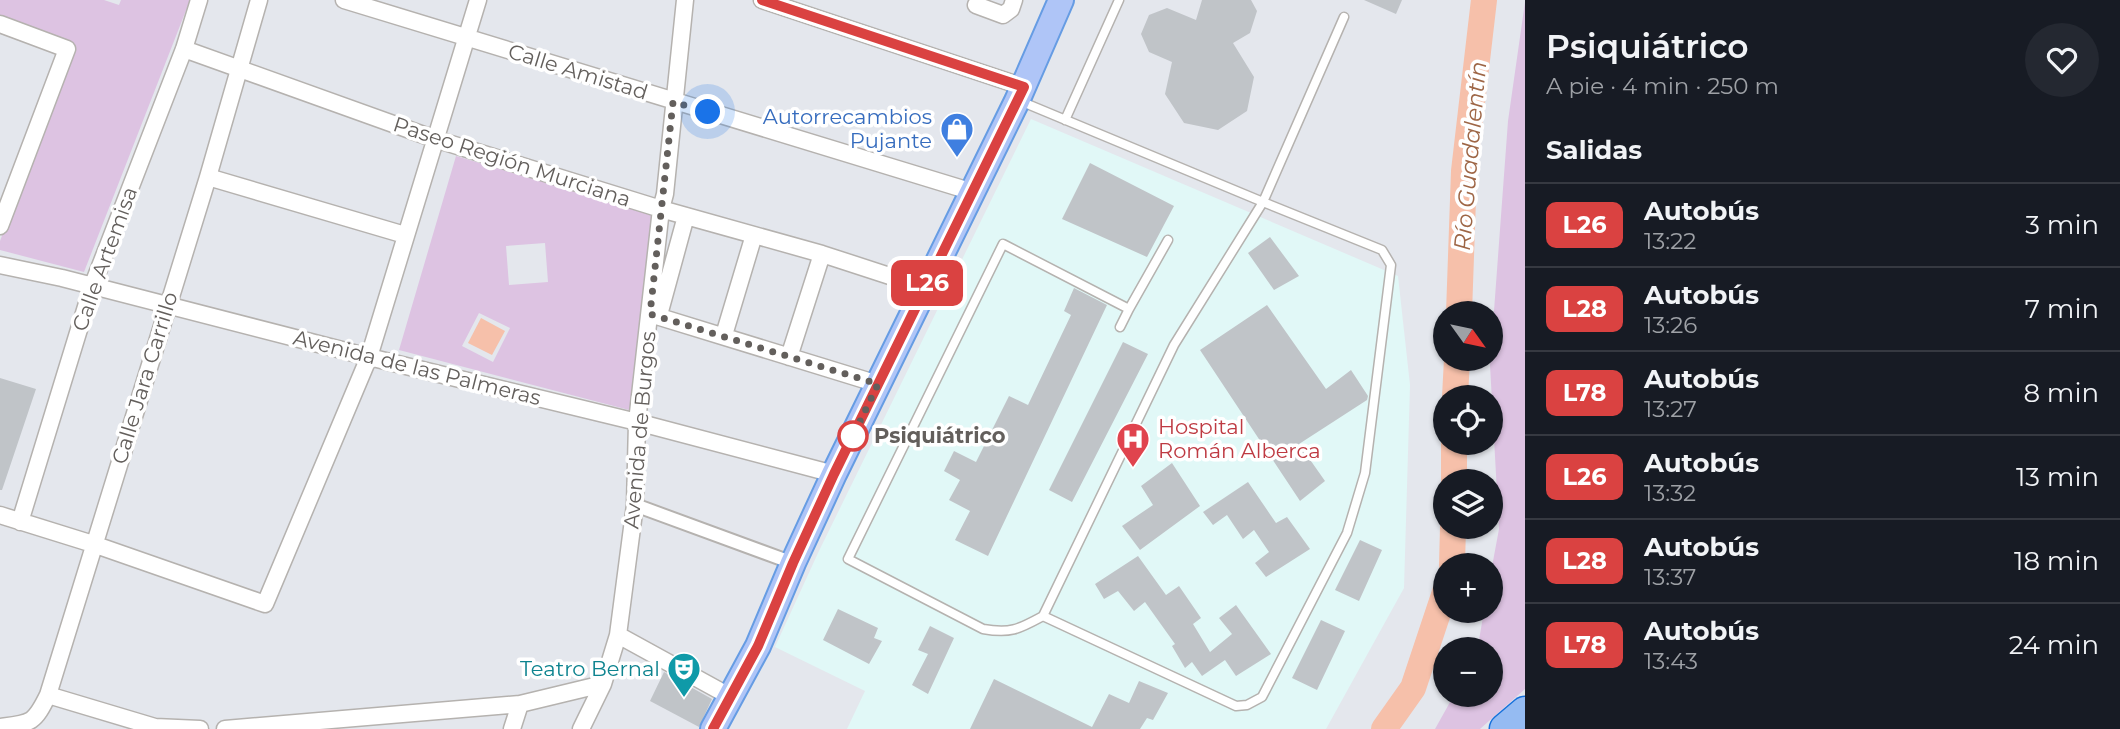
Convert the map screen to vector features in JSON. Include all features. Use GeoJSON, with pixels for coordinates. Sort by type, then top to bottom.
{"type":"FeatureCollection","features":[{"type":"Feature","properties":{"kind":"highway"},"geometry":{"type":"LineString","coordinates":[[1505,729],[1525,712]]}},
{"type":"Feature","properties":{"kind":"main road"},"geometry":{"type":"LineString","coordinates":[[713,729],[758,646],[834,474],[1021,94],[1061,0]]}},
{"type":"Feature","properties":{"kind":"street","name":"Calle Artemisa"},"geometry":{"type":"LineString","coordinates":[[20,522],[92,287],[184,49],[200,0]]}},
{"type":"Feature","properties":{"kind":"street","name":"Calle Jara Carrillo"},"geometry":{"type":"LineString","coordinates":[[0,727],[26,724],[39,715],[48,695],[260,0]]}},
{"type":"Feature","properties":{"kind":"street","name":"Calle Amistad"},"geometry":{"type":"LineString","coordinates":[[344,0],[973,192]]}},
{"type":"Feature","properties":{"kind":"street"},"geometry":{"type":"LineString","coordinates":[[0,515],[93,544],[265,604],[369,357],[478,0]]}},
{"type":"Feature","properties":{"kind":"street","name":"Avenida de Burgos"},"geometry":{"type":"LineString","coordinates":[[581,729],[603,684],[618,635],[635,505],[637,422],[655,315],[661,209],[665,194],[685,0]]}},
{"type":"Feature","properties":{"kind":"street"},"geometry":{"type":"LineString","coordinates":[[762,0],[1021,94]]}},
{"type":"Feature","properties":{"kind":"street"},"geometry":{"type":"LineString","coordinates":[[976,5],[1003,15],[1011,9],[1014,0]]}},
{"type":"Feature","properties":{"kind":"street"},"geometry":{"type":"LineString","coordinates":[[0,23],[66,49],[0,226]]}},
{"type":"Feature","properties":{"kind":"street","name":"Paseo Región Murciana"},"geometry":{"type":"LineString","coordinates":[[184,49],[435,139],[661,209],[821,254],[908,282],[924,290]]}},
{"type":"Feature","properties":{"kind":"street"},"geometry":{"type":"LineString","coordinates":[[208,177],[405,235]]}},
{"type":"Feature","properties":{"kind":"street"},"geometry":{"type":"LineString","coordinates":[[686,216],[655,315],[878,384]]}},
{"type":"Feature","properties":{"kind":"street"},"geometry":{"type":"LineString","coordinates":[[724,335],[754,235]]}},
{"type":"Feature","properties":{"kind":"street"},"geometry":{"type":"LineString","coordinates":[[789,357],[821,254]]}},
{"type":"Feature","properties":{"kind":"street","name":"Avenida de las Palmeras"},"geometry":{"type":"LineString","coordinates":[[0,265],[62,278],[637,422],[834,474]]}},
{"type":"Feature","properties":{"kind":"street"},"geometry":{"type":"LineString","coordinates":[[635,505],[793,563]]}},
{"type":"Feature","properties":{"kind":"street"},"geometry":{"type":"LineString","coordinates":[[618,635],[731,698]]}},
{"type":"Feature","properties":{"kind":"street"},"geometry":{"type":"LineString","coordinates":[[225,729],[390,723],[429,712],[520,704],[603,684]]}},
{"type":"Feature","properties":{"kind":"street"},"geometry":{"type":"LineString","coordinates":[[48,695],[155,727],[200,729]]}},
{"type":"Feature","properties":{"kind":"street"},"geometry":{"type":"LineString","coordinates":[[512,729],[520,704]]}},
{"type":"Feature","properties":{"kind":"street"},"geometry":{"type":"LineString","coordinates":[[426,729],[429,712]]}},
{"type":"Feature","properties":{"kind":"lane"},"geometry":{"type":"LineString","coordinates":[[1065,120],[1119,0]]}},
{"type":"Feature","properties":{"kind":"lane"},"geometry":{"type":"LineString","coordinates":[[1129,309],[1003,244],[848,559],[983,629],[1003,632],[1019,629],[1043,616],[1174,345],[1263,202],[1344,17]]}},
{"type":"Feature","properties":{"kind":"lane"},"geometry":{"type":"LineString","coordinates":[[1021,94],[1065,120],[1382,250],[1391,265],[1365,472],[1347,533],[1262,697],[1247,705],[1236,706],[1043,616]]}},
{"type":"Feature","properties":{"kind":"lane"},"geometry":{"type":"LineString","coordinates":[[1120,327],[1168,240]]}},
{"type":"Feature","properties":{"kind":"shaded area"},"geometry":{"type":"Polygon","coordinates":[[[0,0],[104,0],[119,5],[121,0],[190,0],[84,272],[0,250],[0,241],[73,48],[0,22],[0,0]]]}},
{"type":"Feature","properties":{"kind":"shaded area"},"geometry":{"type":"Polygon","coordinates":[[[1525,2],[1525,689],[1480,729],[1435,729],[1447,707],[1503,707],[1503,637],[1480,637],[1482,623],[1503,623],[1503,553],[1495,553],[1497,539],[1503,539],[1503,469],[1496,469],[1495,455],[1503,455],[1503,385],[1491,385],[1490,371],[1503,371],[1503,301],[1495,301],[1508,121],[1525,2]]]}},
{"type":"Feature","properties":{"kind":"shaded area","name":"Hospital Román Alberca"},"geometry":{"type":"Polygon","coordinates":[[[1031,119],[1398,276],[1410,385],[1404,588],[1326,729],[847,729],[865,691],[775,647],[818,553],[1031,119]]]}},
{"type":"Feature","properties":{"kind":"shaded area"},"geometry":{"type":"Polygon","coordinates":[[[456,156],[655,215],[633,411],[399,350],[456,156]],[[545,243],[506,246],[509,285],[548,282],[545,243]],[[479,313],[462,346],[493,362],[510,328],[479,313]]]}},
{"type":"Feature","properties":{"kind":"shaded area"},"geometry":{"type":"Polygon","coordinates":[[[481,318],[505,331],[492,355],[468,343],[481,318]]]}},
{"type":"Feature","properties":{"kind":"building"},"geometry":{"type":"Polygon","coordinates":[[[1202,0],[1251,0],[1257,11],[1250,33],[1233,43],[1254,77],[1247,111],[1218,130],[1184,123],[1165,94],[1172,62],[1149,52],[1141,34],[1149,15],[1167,8],[1196,20],[1202,0]]]}},
{"type":"Feature","properties":{"kind":"building"},"geometry":{"type":"Polygon","coordinates":[[[1364,0],[1402,0],[1396,14],[1364,0]]]}},
{"type":"Feature","properties":{"kind":"building"},"geometry":{"type":"Polygon","coordinates":[[[1090,163],[1174,206],[1147,257],[1062,219],[1090,163]]]}},
{"type":"Feature","properties":{"kind":"building"},"geometry":{"type":"Polygon","coordinates":[[[1270,237],[1299,276],[1274,290],[1248,253],[1270,237]]]}},
{"type":"Feature","properties":{"kind":"building"},"geometry":{"type":"Polygon","coordinates":[[[1074,288],[1107,305],[988,556],[955,540],[970,511],[949,500],[960,480],[944,471],[954,451],[976,462],[1009,396],[1028,405],[1071,315],[1064,311],[1074,288]]]}},
{"type":"Feature","properties":{"kind":"building"},"geometry":{"type":"Polygon","coordinates":[[[1267,305],[1326,389],[1351,370],[1368,396],[1367,400],[1299,444],[1325,481],[1300,501],[1200,350],[1267,305]]]}},
{"type":"Feature","properties":{"kind":"building"},"geometry":{"type":"Polygon","coordinates":[[[1123,342],[1148,354],[1072,502],[1049,490],[1123,342]]]}},
{"type":"Feature","properties":{"kind":"building"},"geometry":{"type":"Polygon","coordinates":[[[0,378],[36,389],[2,490],[0,490],[0,378]]]}},
{"type":"Feature","properties":{"kind":"building"},"geometry":{"type":"Polygon","coordinates":[[[1172,463],[1200,506],[1140,550],[1122,526],[1153,505],[1141,486],[1172,463]]]}},
{"type":"Feature","properties":{"kind":"building"},"geometry":{"type":"Polygon","coordinates":[[[1248,482],[1276,523],[1287,517],[1310,549],[1266,577],[1255,563],[1269,552],[1254,530],[1243,539],[1227,515],[1213,525],[1203,512],[1248,482]]]}},
{"type":"Feature","properties":{"kind":"building"},"geometry":{"type":"Polygon","coordinates":[[[1360,540],[1382,550],[1359,601],[1335,590],[1360,540]]]}},
{"type":"Feature","properties":{"kind":"building"},"geometry":{"type":"Polygon","coordinates":[[[1138,556],[1166,595],[1179,586],[1201,618],[1193,624],[1210,652],[1232,634],[1219,618],[1236,605],[1271,654],[1236,676],[1225,660],[1202,676],[1192,662],[1185,668],[1172,646],[1175,644],[1145,602],[1134,611],[1118,591],[1104,599],[1095,584],[1138,556]]]}},
{"type":"Feature","properties":{"kind":"building"},"geometry":{"type":"Polygon","coordinates":[[[838,609],[878,628],[874,638],[882,641],[869,664],[823,640],[838,609]]]}},
{"type":"Feature","properties":{"kind":"building"},"geometry":{"type":"Polygon","coordinates":[[[1321,620],[1345,631],[1317,690],[1292,678],[1321,620]]]}},
{"type":"Feature","properties":{"kind":"building"},"geometry":{"type":"Polygon","coordinates":[[[930,626],[954,638],[928,694],[912,685],[928,654],[918,650],[930,626]]]}},
{"type":"Feature","properties":{"kind":"building","name":"Teatro Bernal"},"geometry":{"type":"Polygon","coordinates":[[[664,672],[712,699],[699,727],[650,701],[664,672]]]}},
{"type":"Feature","properties":{"kind":"building"},"geometry":{"type":"Polygon","coordinates":[[[994,679],[1092,727],[1109,694],[1129,703],[1139,681],[1168,693],[1153,720],[1147,718],[1140,729],[970,729],[994,679]]]}},
{"type":"Feature","properties":{"kind":"waterway","name":"Río Guadalentín"},"geometry":{"type":"LineString","coordinates":[[1459,301],[1464,171],[1484,0]]}},
{"type":"Feature","properties":{"kind":"waterway","name":"Río Guadalentín"},"geometry":{"type":"LineString","coordinates":[[1456,371],[1456,385]]}},
{"type":"Feature","properties":{"kind":"waterway","name":"Río Guadalentín"},"geometry":{"type":"LineString","coordinates":[[1454,455],[1454,469]]}},
{"type":"Feature","properties":{"kind":"waterway","name":"Río Guadalentín"},"geometry":{"type":"LineString","coordinates":[[1452,553],[1453,539]]}},
{"type":"Feature","properties":{"kind":"waterway","name":"Río Guadalentín"},"geometry":{"type":"LineString","coordinates":[[1384,729],[1413,688],[1435,623]]}},
{"type":"Feature","properties":{"kind":"bus line","name":"L26"},"geometry":{"type":"LineString","coordinates":[[713,729],[758,646],[834,474],[1024,87],[762,0]]}},
{"type":"Feature","properties":{"kind":"place","name":"Autorrecambios Pujante"},"geometry":{"type":"Point","coordinates":[957,159]}},
{"type":"Feature","properties":{"kind":"place","name":"Psiquiátrico"},"geometry":{"type":"Point","coordinates":[853,436]}},
{"type":"Feature","properties":{"kind":"place","name":"Hospital Román Alberca"},"geometry":{"type":"Point","coordinates":[1133,469]}},
{"type":"Feature","properties":{"kind":"place","name":"Teatro Bernal"},"geometry":{"type":"Point","coordinates":[684,699]}},
{"type":"Feature","properties":{"kind":"route"},"geometry":{"type":"LineString","coordinates":[[708,112],[673,102],[650,314],[878,384],[853,436]]}}]}
